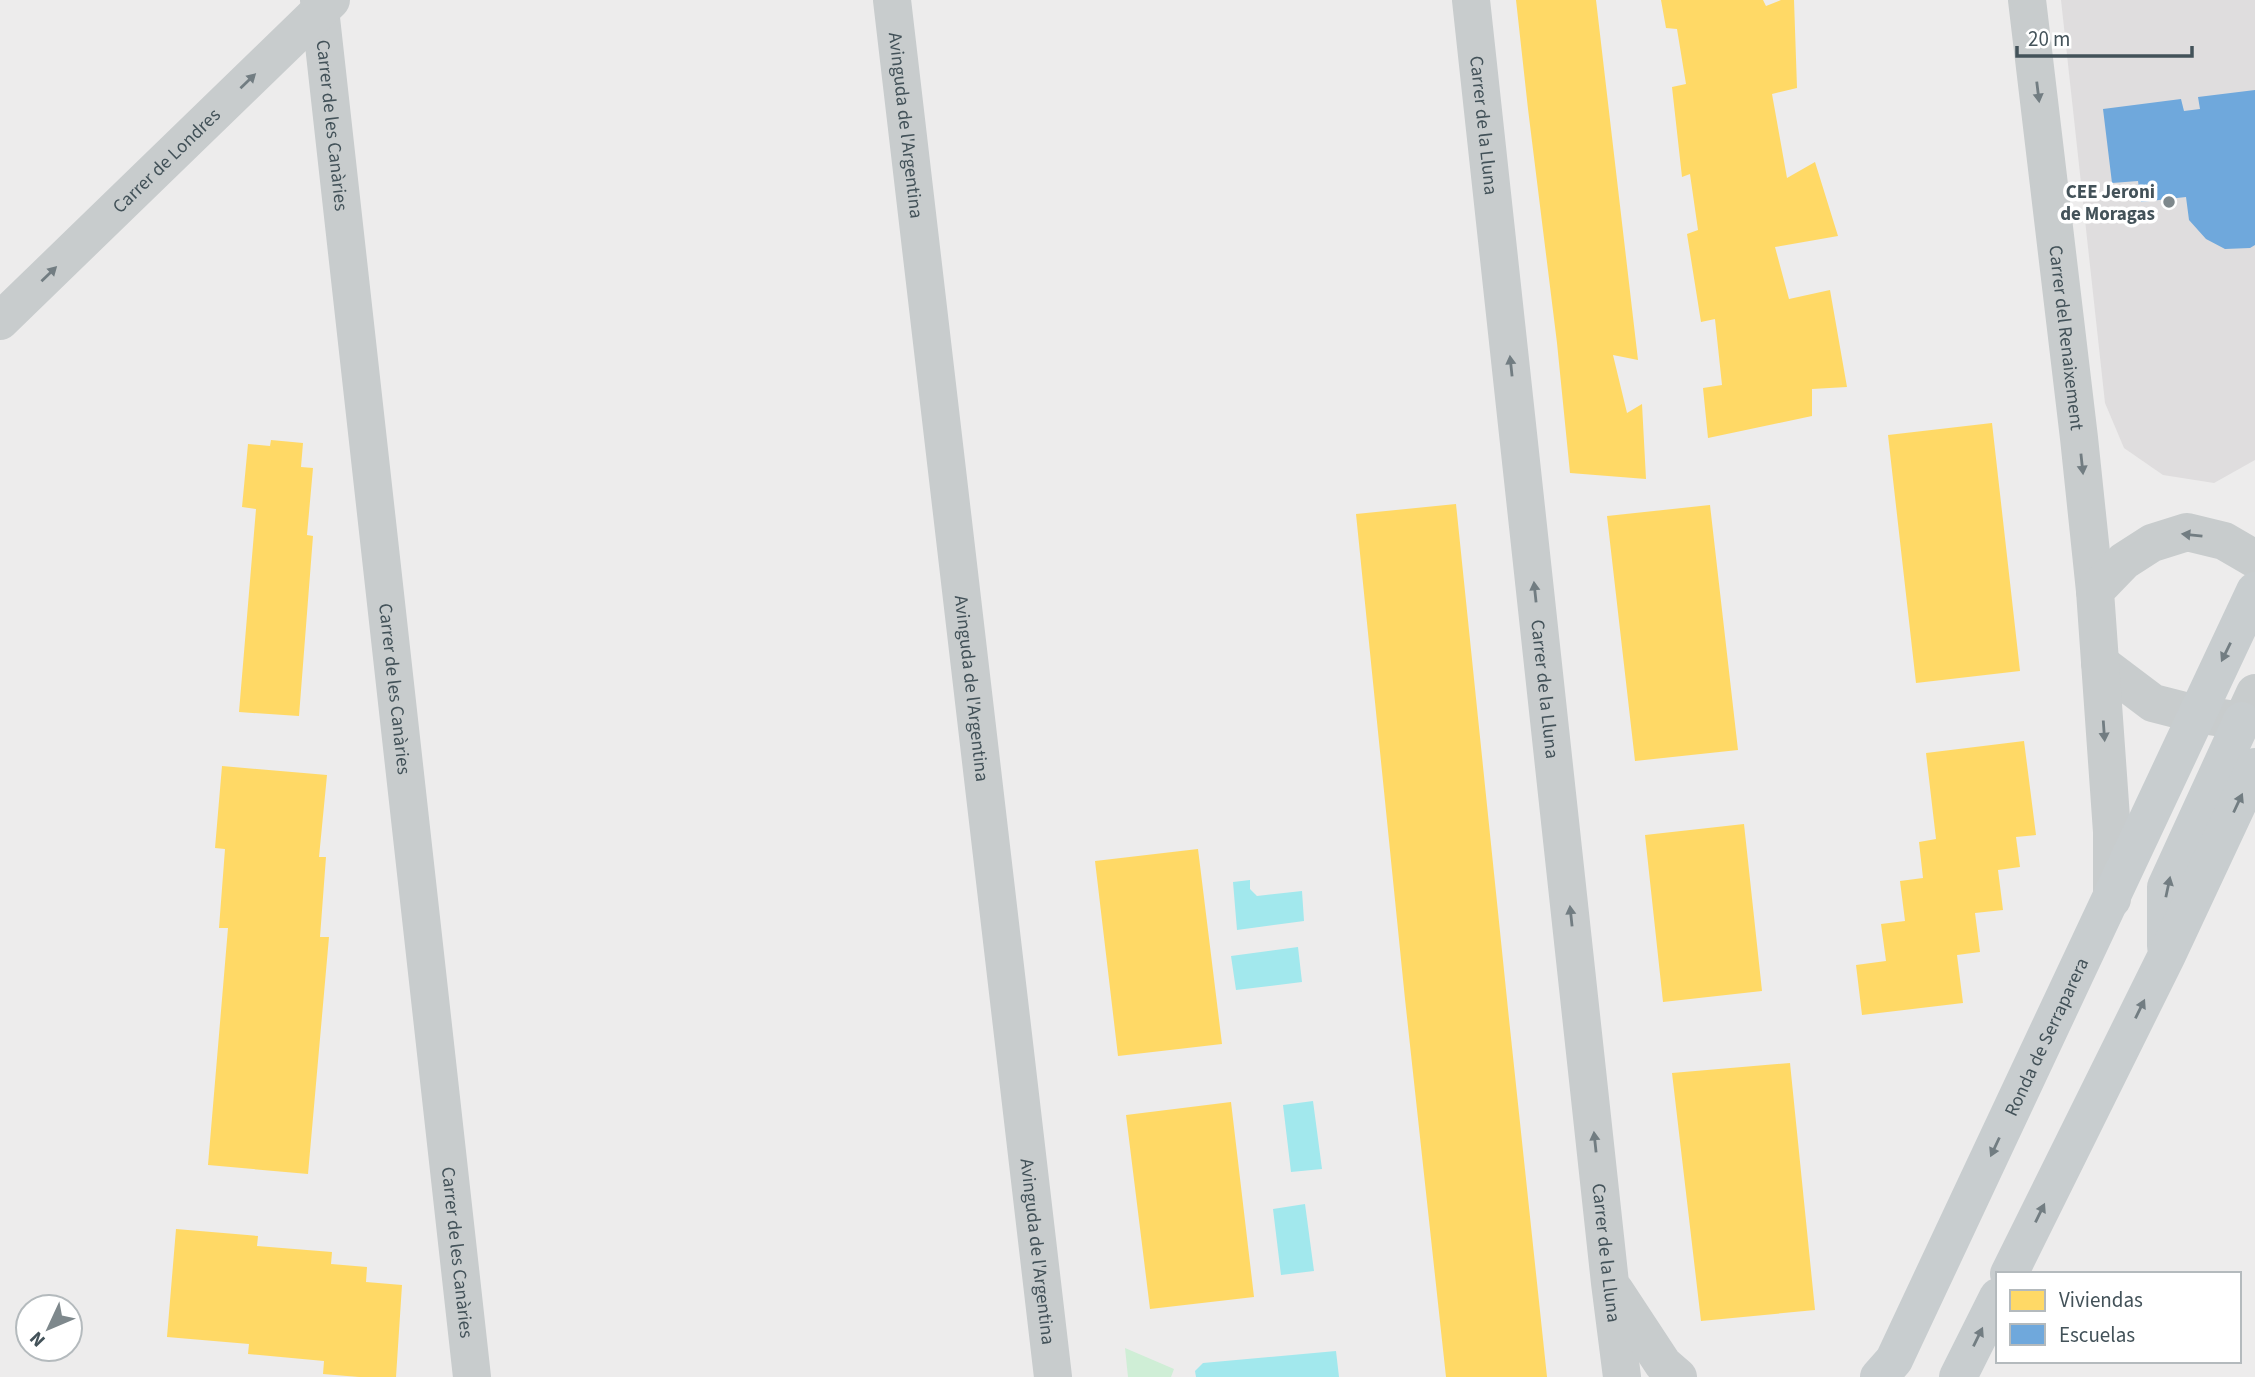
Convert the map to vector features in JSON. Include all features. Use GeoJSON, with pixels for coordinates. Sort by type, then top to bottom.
{"type":"FeatureCollection","features":[{"type":"Feature","properties":{"kind":"street","name":"Avinguda de l'Argentina"},"geometry":{"type":"LineString","coordinates":[[892,0],[1053,1377]]}},
{"type":"Feature","properties":{"kind":"street","name":"Carrer de la Lluna"},"geometry":{"type":"LineString","coordinates":[[1471,0],[1622,1377]]}},
{"type":"Feature","properties":{"kind":"street","name":"Carrer del Renaixement"},"geometry":{"type":"LineString","coordinates":[[2027,0],[2095,591]]}},
{"type":"Feature","properties":{"kind":"street","name":"Carrer de Londres"},"geometry":{"type":"LineString","coordinates":[[0,321],[323,4]]}},
{"type":"Feature","properties":{"kind":"street","name":"Carrer de les Canàries"},"geometry":{"type":"LineString","coordinates":[[323,4],[472,1377]]}},
{"type":"Feature","properties":{"kind":"street"},"geometry":{"type":"LineString","coordinates":[[2112,900],[2112,832],[2095,591],[2124,561],[2152,542],[2187,532],[2224,541],[2255,559]]}},
{"type":"Feature","properties":{"kind":"street","name":"Ronda de Serraparera"},"geometry":{"type":"LineString","coordinates":[[1856,1377],[1887,1369],[2112,900],[2255,591]]}},
{"type":"Feature","properties":{"kind":"street"},"geometry":{"type":"LineString","coordinates":[[2100,663],[2153,703],[2196,714],[2248,707]]}},
{"type":"Feature","properties":{"kind":"street"},"geometry":{"type":"LineString","coordinates":[[2166,955],[2166,887],[2248,707]]}},
{"type":"Feature","properties":{"kind":"street"},"geometry":{"type":"LineString","coordinates":[[2010,1272],[2255,767]]}},
{"type":"Feature","properties":{"kind":"street"},"geometry":{"type":"LineString","coordinates":[[1610,1283],[1663,1364],[1678,1377]]}},
{"type":"Feature","properties":{"kind":"street"},"geometry":{"type":"LineString","coordinates":[[1958,1377],[1996,1301]]}},
{"type":"Feature","properties":{"kind":"shaded area","name":"CEE Jeroni de Moragas"},"geometry":{"type":"Polygon","coordinates":[[[2061,0],[2255,0],[2255,460],[2214,483],[2163,475],[2124,448],[2105,403],[2061,0]]]}},
{"type":"Feature","properties":{"kind":"green space"},"geometry":{"type":"Polygon","coordinates":[[[1125,1348],[1174,1369],[1171,1377],[1128,1377],[1125,1348]]]}},
{"type":"Feature","properties":{"kind":"water"},"geometry":{"type":"Polygon","coordinates":[[[1250,880],[1250,889],[1257,896],[1302,891],[1304,921],[1237,930],[1233,882],[1250,880]]]}},
{"type":"Feature","properties":{"kind":"water"},"geometry":{"type":"Polygon","coordinates":[[[1298,947],[1302,982],[1236,990],[1231,956],[1298,947]]]}},
{"type":"Feature","properties":{"kind":"water"},"geometry":{"type":"Polygon","coordinates":[[[1313,1101],[1322,1169],[1291,1172],[1283,1105],[1313,1101]]]}},
{"type":"Feature","properties":{"kind":"water"},"geometry":{"type":"Polygon","coordinates":[[[1305,1204],[1314,1271],[1281,1275],[1273,1209],[1305,1204]]]}},
{"type":"Feature","properties":{"kind":"water"},"geometry":{"type":"Polygon","coordinates":[[[1336,1351],[1339,1377],[1196,1377],[1195,1371],[1203,1363],[1336,1351]]]}},
{"type":"Feature","properties":{"kind":"building: Viviendas"},"geometry":{"type":"Polygon","coordinates":[[[1516,0],[1596,0],[1638,360],[1613,355],[1627,413],[1642,404],[1646,479],[1570,473],[1516,0]]]}},
{"type":"Feature","properties":{"kind":"building: Viviendas"},"geometry":{"type":"Polygon","coordinates":[[[1661,0],[1763,0],[1766,6],[1781,0],[1794,0],[1797,88],[1772,94],[1787,178],[1815,162],[1838,236],[1775,247],[1789,299],[1830,290],[1847,387],[1812,389],[1812,416],[1708,438],[1703,388],[1722,385],[1715,319],[1701,322],[1687,234],[1698,230],[1690,174],[1682,177],[1672,87],[1686,84],[1677,29],[1666,28],[1661,0]]]}},
{"type":"Feature","properties":{"kind":"building: Viviendas"},"geometry":{"type":"Polygon","coordinates":[[[1992,423],[2020,671],[1916,683],[1888,435],[1992,423]]]}},
{"type":"Feature","properties":{"kind":"building: Viviendas"},"geometry":{"type":"Polygon","coordinates":[[[271,440],[303,443],[301,467],[313,468],[307,535],[313,536],[299,716],[239,712],[256,509],[242,507],[248,444],[270,446],[271,440]]]}},
{"type":"Feature","properties":{"kind":"building: Viviendas"},"geometry":{"type":"Polygon","coordinates":[[[1456,504],[1547,1377],[1446,1377],[1405,999],[1356,514],[1456,504]]]}},
{"type":"Feature","properties":{"kind":"building: Viviendas"},"geometry":{"type":"Polygon","coordinates":[[[1710,505],[1738,750],[1635,761],[1607,516],[1710,505]]]}},
{"type":"Feature","properties":{"kind":"building: Viviendas"},"geometry":{"type":"Polygon","coordinates":[[[2024,741],[2036,835],[2016,837],[2020,867],[1998,870],[2003,910],[1975,913],[1980,952],[1957,955],[1963,1003],[1862,1015],[1856,965],[1886,961],[1881,924],[1905,921],[1900,881],[1923,878],[1919,842],[1936,839],[1926,753],[2024,741]]]}},
{"type":"Feature","properties":{"kind":"building: Viviendas"},"geometry":{"type":"Polygon","coordinates":[[[222,766],[327,775],[319,857],[326,857],[320,937],[329,937],[308,1174],[208,1165],[228,928],[219,928],[225,849],[215,848],[222,766]]]}},
{"type":"Feature","properties":{"kind":"building: Viviendas"},"geometry":{"type":"Polygon","coordinates":[[[1744,824],[1762,991],[1663,1002],[1645,835],[1744,824]]]}},
{"type":"Feature","properties":{"kind":"building: Viviendas"},"geometry":{"type":"Polygon","coordinates":[[[1198,849],[1222,1044],[1118,1056],[1095,861],[1198,849]]]}},
{"type":"Feature","properties":{"kind":"building: Viviendas"},"geometry":{"type":"Polygon","coordinates":[[[1790,1063],[1815,1310],[1701,1321],[1672,1073],[1790,1063]]]}},
{"type":"Feature","properties":{"kind":"building: Viviendas"},"geometry":{"type":"Polygon","coordinates":[[[1231,1102],[1254,1297],[1150,1309],[1126,1115],[1231,1102]]]}},
{"type":"Feature","properties":{"kind":"building: Viviendas"},"geometry":{"type":"Polygon","coordinates":[[[176,1229],[258,1236],[257,1246],[332,1252],[331,1264],[367,1267],[366,1282],[402,1285],[396,1377],[323,1374],[324,1361],[248,1354],[249,1344],[167,1337],[176,1229]]]}},
{"type":"Feature","properties":{"kind":"building: Escuelas"},"geometry":{"type":"Polygon","coordinates":[[[2255,90],[2255,245],[2250,248],[2225,249],[2206,239],[2189,220],[2186,197],[2141,202],[2138,181],[2112,183],[2103,109],[2181,99],[2184,111],[2200,109],[2198,97],[2255,90]]]}},
{"type":"Feature","properties":{"kind":"place","name":"CEE Jeroni de Moragas"},"geometry":{"type":"Point","coordinates":[2169,202]}}]}
